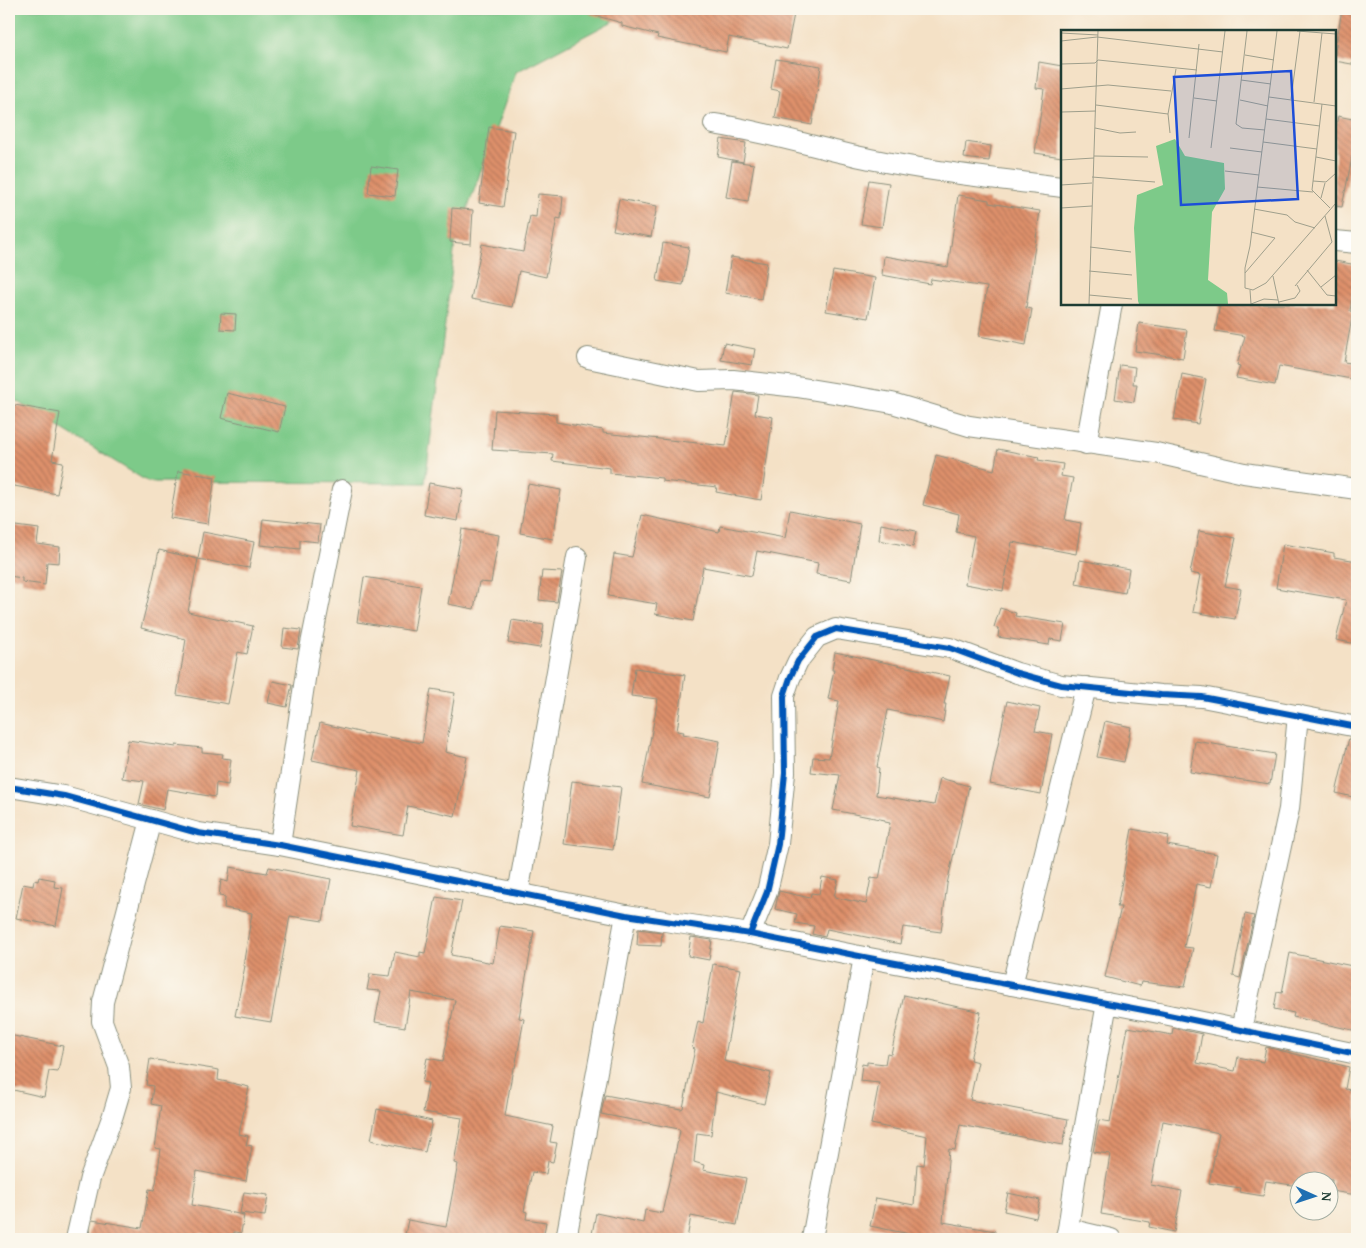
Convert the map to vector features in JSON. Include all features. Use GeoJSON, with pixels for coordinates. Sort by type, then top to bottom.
{"type":"FeatureCollection","features":[{"type":"Feature","properties":{"kind":"street"},"geometry":{"type":"LineString","coordinates":[[714,124],[748,129],[869,159],[927,170],[1061,187]]}},
{"type":"Feature","properties":{"kind":"street"},"geometry":{"type":"LineString","coordinates":[[1336,241],[1357,243]]}},
{"type":"Feature","properties":{"kind":"street"},"geometry":{"type":"LineString","coordinates":[[1086,444],[1112,305]]}},
{"type":"Feature","properties":{"kind":"street"},"geometry":{"type":"LineString","coordinates":[[588,358],[699,381],[733,380],[797,387],[852,396],[892,403],[969,426],[1156,453],[1244,473],[1357,489]]}},
{"type":"Feature","properties":{"kind":"street"},"geometry":{"type":"LineString","coordinates":[[280,845],[308,659],[342,490]]}},
{"type":"Feature","properties":{"kind":"street"},"geometry":{"type":"LineString","coordinates":[[518,894],[577,557]]}},
{"type":"Feature","properties":{"kind":"street"},"geometry":{"type":"LineString","coordinates":[[750,934],[767,892],[778,844],[785,773],[784,696],[798,661],[817,637],[836,629],[950,648],[1017,673],[1061,685],[1202,697],[1357,727]]}},
{"type":"Feature","properties":{"kind":"street"},"geometry":{"type":"LineString","coordinates":[[1012,985],[1086,687]]}},
{"type":"Feature","properties":{"kind":"street"},"geometry":{"type":"LineString","coordinates":[[1241,1030],[1289,809],[1298,715]]}},
{"type":"Feature","properties":{"kind":"street"},"geometry":{"type":"LineString","coordinates":[[9,786],[64,796],[198,832],[280,845],[626,915],[750,934],[1107,1003],[1357,1054]]}},
{"type":"Feature","properties":{"kind":"street"},"geometry":{"type":"LineString","coordinates":[[76,1239],[90,1178],[121,1088],[119,1067],[102,1021],[103,1002],[151,820]]}},
{"type":"Feature","properties":{"kind":"street"},"geometry":{"type":"LineString","coordinates":[[566,1239],[626,915]]}},
{"type":"Feature","properties":{"kind":"street"},"geometry":{"type":"LineString","coordinates":[[812,1239],[864,957]]}},
{"type":"Feature","properties":{"kind":"street"},"geometry":{"type":"LineString","coordinates":[[1107,1003],[1066,1234],[1111,1239]]}},
{"type":"Feature","properties":{"kind":"green space"},"geometry":{"type":"Polygon","coordinates":[[[9,9],[636,9],[516,72],[455,244],[425,483],[148,482],[9,396],[9,9]]]}},
{"type":"Feature","properties":{"kind":"building"},"geometry":{"type":"Polygon","coordinates":[[[590,9],[795,9],[787,49],[729,37],[726,52],[657,38],[658,35],[622,26],[622,23],[590,14],[590,9]]]}},
{"type":"Feature","properties":{"kind":"building"},"geometry":{"type":"Polygon","coordinates":[[[1342,9],[1357,11],[1357,65],[1336,61],[1336,45],[1342,9]]]}},
{"type":"Feature","properties":{"kind":"building"},"geometry":{"type":"Polygon","coordinates":[[[776,59],[821,66],[812,125],[775,118],[780,91],[771,89],[776,59]]]}},
{"type":"Feature","properties":{"kind":"building"},"geometry":{"type":"Polygon","coordinates":[[[1039,62],[1061,66],[1061,157],[1035,153],[1044,89],[1036,88],[1039,62]]]}},
{"type":"Feature","properties":{"kind":"building"},"geometry":{"type":"Polygon","coordinates":[[[1338,116],[1357,120],[1357,133],[1342,207],[1336,206],[1336,125],[1338,116]]]}},
{"type":"Feature","properties":{"kind":"building"},"geometry":{"type":"Polygon","coordinates":[[[489,127],[514,131],[503,207],[479,203],[489,127]]]}},
{"type":"Feature","properties":{"kind":"building"},"geometry":{"type":"Polygon","coordinates":[[[721,139],[746,143],[743,162],[718,157],[721,139]]]}},
{"type":"Feature","properties":{"kind":"building"},"geometry":{"type":"Polygon","coordinates":[[[966,142],[991,146],[989,161],[964,158],[966,142]]]}},
{"type":"Feature","properties":{"kind":"building"},"geometry":{"type":"Polygon","coordinates":[[[732,161],[754,164],[748,201],[726,197],[732,161]]]}},
{"type":"Feature","properties":{"kind":"building"},"geometry":{"type":"Polygon","coordinates":[[[371,166],[398,170],[395,196],[368,193],[371,166]]]}},
{"type":"Feature","properties":{"kind":"building"},"geometry":{"type":"Polygon","coordinates":[[[869,180],[889,183],[882,227],[861,224],[869,180]]]}},
{"type":"Feature","properties":{"kind":"building"},"geometry":{"type":"Polygon","coordinates":[[[538,194],[563,196],[561,219],[557,218],[546,277],[519,271],[512,307],[471,299],[482,244],[523,252],[530,216],[536,217],[538,194]]]}},
{"type":"Feature","properties":{"kind":"building"},"geometry":{"type":"Polygon","coordinates":[[[958,195],[989,200],[989,203],[1040,211],[1026,308],[1032,309],[1026,345],[979,336],[987,287],[931,279],[930,284],[882,275],[884,256],[948,267],[958,195]]]}},
{"type":"Feature","properties":{"kind":"building"},"geometry":{"type":"Polygon","coordinates":[[[619,199],[657,206],[651,237],[613,230],[619,199]]]}},
{"type":"Feature","properties":{"kind":"building"},"geometry":{"type":"Polygon","coordinates":[[[452,208],[473,210],[471,244],[450,242],[452,208]]]}},
{"type":"Feature","properties":{"kind":"building"},"geometry":{"type":"Polygon","coordinates":[[[663,243],[689,247],[683,285],[657,281],[663,243]]]}},
{"type":"Feature","properties":{"kind":"building"},"geometry":{"type":"Polygon","coordinates":[[[731,257],[767,263],[761,299],[725,293],[731,257]]]}},
{"type":"Feature","properties":{"kind":"building"},"geometry":{"type":"Polygon","coordinates":[[[1336,261],[1357,265],[1350,311],[1353,312],[1344,362],[1357,364],[1357,380],[1279,366],[1275,385],[1236,378],[1240,366],[1237,365],[1245,336],[1215,331],[1220,305],[1336,305],[1336,261]]]}},
{"type":"Feature","properties":{"kind":"building"},"geometry":{"type":"Polygon","coordinates":[[[833,271],[875,278],[868,318],[826,311],[833,271]]]}},
{"type":"Feature","properties":{"kind":"building"},"geometry":{"type":"Polygon","coordinates":[[[221,313],[236,314],[235,330],[220,329],[221,313]]]}},
{"type":"Feature","properties":{"kind":"building"},"geometry":{"type":"Polygon","coordinates":[[[1139,323],[1187,330],[1183,358],[1135,351],[1139,323]]]}},
{"type":"Feature","properties":{"kind":"building"},"geometry":{"type":"Polygon","coordinates":[[[724,343],[755,349],[752,365],[721,360],[724,343]]]}},
{"type":"Feature","properties":{"kind":"building"},"geometry":{"type":"Polygon","coordinates":[[[1120,365],[1135,367],[1133,384],[1137,384],[1134,402],[1115,399],[1120,365]]]}},
{"type":"Feature","properties":{"kind":"building"},"geometry":{"type":"Polygon","coordinates":[[[1182,374],[1206,379],[1198,424],[1174,420],[1182,374]]]}},
{"type":"Feature","properties":{"kind":"building"},"geometry":{"type":"Polygon","coordinates":[[[735,392],[758,395],[755,414],[773,417],[761,500],[716,492],[717,487],[662,481],[662,478],[610,473],[610,468],[552,461],[553,454],[492,450],[495,410],[556,414],[556,422],[603,430],[603,433],[726,446],[735,392]]]}},
{"type":"Feature","properties":{"kind":"building"},"geometry":{"type":"Polygon","coordinates":[[[227,393],[285,407],[279,432],[221,418],[227,393]]]}},
{"type":"Feature","properties":{"kind":"building"},"geometry":{"type":"Polygon","coordinates":[[[9,404],[60,413],[52,460],[63,462],[57,494],[9,485],[9,404]]]}},
{"type":"Feature","properties":{"kind":"building"},"geometry":{"type":"Polygon","coordinates":[[[998,449],[1039,457],[1038,460],[1063,464],[1061,476],[1073,478],[1065,520],[1081,523],[1076,554],[1012,542],[1003,591],[965,584],[974,536],[956,532],[959,514],[923,505],[936,455],[994,470],[998,449]]]}},
{"type":"Feature","properties":{"kind":"building"},"geometry":{"type":"Polygon","coordinates":[[[178,471],[215,477],[208,524],[170,518],[178,471]]]}},
{"type":"Feature","properties":{"kind":"building"},"geometry":{"type":"Polygon","coordinates":[[[429,483],[463,489],[458,521],[424,515],[429,483]]]}},
{"type":"Feature","properties":{"kind":"building"},"geometry":{"type":"Polygon","coordinates":[[[528,484],[561,490],[553,539],[520,533],[528,484]]]}},
{"type":"Feature","properties":{"kind":"building"},"geometry":{"type":"Polygon","coordinates":[[[790,510],[860,524],[851,580],[816,574],[818,563],[757,551],[752,576],[703,567],[693,621],[655,614],[657,604],[608,596],[614,554],[632,557],[642,515],[719,532],[720,526],[785,538],[790,510]]]}},
{"type":"Feature","properties":{"kind":"building"},"geometry":{"type":"Polygon","coordinates":[[[263,519],[320,525],[318,542],[300,540],[300,549],[260,545],[263,519]]]}},
{"type":"Feature","properties":{"kind":"building"},"geometry":{"type":"Polygon","coordinates":[[[881,524],[916,531],[913,547],[879,540],[881,524]]]}},
{"type":"Feature","properties":{"kind":"building"},"geometry":{"type":"Polygon","coordinates":[[[9,525],[39,529],[37,544],[60,547],[59,563],[47,562],[45,585],[22,582],[22,578],[9,576],[9,525]]]}},
{"type":"Feature","properties":{"kind":"building"},"geometry":{"type":"Polygon","coordinates":[[[462,529],[499,535],[491,583],[479,582],[474,609],[448,604],[462,529]]]}},
{"type":"Feature","properties":{"kind":"building"},"geometry":{"type":"Polygon","coordinates":[[[1199,531],[1236,538],[1225,586],[1241,589],[1235,619],[1193,612],[1200,575],[1190,573],[1199,531]]]}},
{"type":"Feature","properties":{"kind":"building"},"geometry":{"type":"Polygon","coordinates":[[[203,532],[254,542],[249,568],[198,559],[203,532]]]}},
{"type":"Feature","properties":{"kind":"building"},"geometry":{"type":"Polygon","coordinates":[[[1283,544],[1334,553],[1334,557],[1357,561],[1357,644],[1336,640],[1346,600],[1276,588],[1283,544]]]}},
{"type":"Feature","properties":{"kind":"building"},"geometry":{"type":"Polygon","coordinates":[[[159,550],[198,559],[188,612],[253,626],[247,654],[238,652],[228,704],[177,695],[186,639],[141,628],[159,550]]]}},
{"type":"Feature","properties":{"kind":"building"},"geometry":{"type":"Polygon","coordinates":[[[1080,560],[1129,569],[1125,593],[1076,584],[1080,560]]]}},
{"type":"Feature","properties":{"kind":"building"},"geometry":{"type":"Polygon","coordinates":[[[542,571],[562,572],[557,602],[539,600],[542,571]]]}},
{"type":"Feature","properties":{"kind":"building"},"geometry":{"type":"Polygon","coordinates":[[[364,577],[421,586],[414,631],[357,622],[364,577]]]}},
{"type":"Feature","properties":{"kind":"building"},"geometry":{"type":"Polygon","coordinates":[[[1000,608],[1016,613],[1015,616],[1065,624],[1062,641],[1050,639],[1049,645],[998,637],[999,629],[994,627],[1000,608]]]}},
{"type":"Feature","properties":{"kind":"building"},"geometry":{"type":"Polygon","coordinates":[[[512,620],[544,625],[540,648],[508,643],[512,620]]]}},
{"type":"Feature","properties":{"kind":"building"},"geometry":{"type":"Polygon","coordinates":[[[284,628],[301,630],[298,649],[282,647],[284,628]]]}},
{"type":"Feature","properties":{"kind":"building"},"geometry":{"type":"Polygon","coordinates":[[[835,652],[950,676],[944,704],[946,704],[943,722],[888,710],[877,767],[879,768],[876,795],[934,805],[940,778],[969,786],[947,884],[941,932],[903,927],[900,944],[827,929],[825,937],[812,934],[814,926],[795,923],[797,914],[775,909],[779,891],[810,898],[811,893],[819,894],[822,877],[838,880],[834,897],[866,904],[871,878],[879,879],[890,823],[885,822],[885,820],[833,810],[840,775],[811,772],[813,757],[829,758],[839,701],[828,699],[834,670],[832,670],[835,652]]]}},
{"type":"Feature","properties":{"kind":"building"},"geometry":{"type":"Polygon","coordinates":[[[635,668],[685,675],[677,731],[684,732],[683,734],[720,741],[710,797],[642,784],[658,699],[631,696],[635,668]]]}},
{"type":"Feature","properties":{"kind":"building"},"geometry":{"type":"Polygon","coordinates":[[[273,681],[292,685],[287,707],[268,703],[273,681]]]}},
{"type":"Feature","properties":{"kind":"building"},"geometry":{"type":"Polygon","coordinates":[[[431,689],[455,693],[445,752],[467,757],[455,816],[408,806],[403,835],[350,826],[360,770],[312,760],[320,723],[367,734],[422,743],[431,689]]]}},
{"type":"Feature","properties":{"kind":"building"},"geometry":{"type":"Polygon","coordinates":[[[1007,701],[1040,708],[1035,731],[1052,734],[1041,794],[990,784],[1007,701]]]}},
{"type":"Feature","properties":{"kind":"building"},"geometry":{"type":"Polygon","coordinates":[[[1105,721],[1131,727],[1124,762],[1097,757],[1105,721]]]}},
{"type":"Feature","properties":{"kind":"building"},"geometry":{"type":"Polygon","coordinates":[[[1349,738],[1357,739],[1357,798],[1336,793],[1349,738]]]}},
{"type":"Feature","properties":{"kind":"building"},"geometry":{"type":"Polygon","coordinates":[[[128,740],[176,747],[176,745],[202,748],[202,752],[223,754],[222,758],[231,759],[228,785],[216,783],[215,797],[167,789],[163,810],[139,804],[144,781],[122,778],[128,740]]]}},
{"type":"Feature","properties":{"kind":"building"},"geometry":{"type":"Polygon","coordinates":[[[1195,741],[1275,754],[1270,784],[1190,772],[1195,741]]]}},
{"type":"Feature","properties":{"kind":"building"},"geometry":{"type":"Polygon","coordinates":[[[572,781],[621,787],[613,850],[564,844],[572,781]]]}},
{"type":"Feature","properties":{"kind":"building"},"geometry":{"type":"Polygon","coordinates":[[[1132,829],[1169,836],[1167,845],[1217,854],[1211,887],[1196,884],[1184,947],[1193,948],[1185,987],[1141,982],[1140,986],[1105,977],[1121,907],[1117,907],[1132,829]]]}},
{"type":"Feature","properties":{"kind":"building"},"geometry":{"type":"Polygon","coordinates":[[[230,867],[267,873],[269,867],[331,879],[323,921],[290,916],[271,1022],[235,1016],[245,966],[243,966],[252,913],[224,908],[225,897],[219,896],[221,880],[228,882],[230,867]]]}},
{"type":"Feature","properties":{"kind":"building"},"geometry":{"type":"Polygon","coordinates":[[[39,877],[55,880],[54,887],[63,888],[56,926],[16,918],[23,884],[33,886],[34,880],[38,881],[39,877]]]}},
{"type":"Feature","properties":{"kind":"building"},"geometry":{"type":"Polygon","coordinates":[[[436,897],[462,901],[451,955],[493,963],[500,926],[534,931],[519,1018],[524,1019],[505,1116],[553,1126],[550,1142],[557,1143],[553,1162],[548,1161],[546,1174],[532,1172],[524,1211],[527,1212],[526,1219],[546,1222],[543,1239],[404,1239],[408,1220],[446,1227],[458,1164],[454,1163],[462,1118],[423,1112],[428,1083],[422,1082],[427,1058],[443,1061],[455,1000],[411,992],[405,1027],[375,1022],[381,991],[367,990],[370,974],[390,976],[395,952],[420,957],[420,952],[425,953],[436,897]]]}},
{"type":"Feature","properties":{"kind":"building"},"geometry":{"type":"Polygon","coordinates":[[[1245,914],[1254,916],[1240,978],[1233,976],[1245,914]]]}},
{"type":"Feature","properties":{"kind":"building"},"geometry":{"type":"Polygon","coordinates":[[[638,929],[662,932],[661,946],[637,945],[638,929]]]}},
{"type":"Feature","properties":{"kind":"building"},"geometry":{"type":"Polygon","coordinates":[[[691,937],[712,940],[709,960],[688,956],[691,937]]]}},
{"type":"Feature","properties":{"kind":"building"},"geometry":{"type":"Polygon","coordinates":[[[1290,953],[1357,967],[1357,1031],[1293,1017],[1294,1013],[1274,1009],[1277,992],[1282,993],[1290,953]]]}},
{"type":"Feature","properties":{"kind":"building"},"geometry":{"type":"Polygon","coordinates":[[[713,964],[741,969],[724,1061],[771,1073],[764,1104],[716,1092],[711,1135],[697,1133],[694,1162],[704,1165],[703,1170],[746,1178],[737,1225],[691,1216],[687,1239],[591,1239],[596,1213],[643,1223],[645,1210],[662,1213],[679,1129],[601,1114],[605,1095],[683,1108],[695,1049],[692,1048],[698,1021],[703,1023],[713,964]]]}},
{"type":"Feature","properties":{"kind":"building"},"geometry":{"type":"Polygon","coordinates":[[[904,995],[981,1012],[970,1060],[978,1062],[970,1100],[1068,1119],[1063,1145],[960,1125],[955,1150],[949,1149],[943,1222],[995,1231],[994,1239],[934,1239],[870,1226],[876,1198],[914,1205],[917,1164],[924,1165],[927,1136],[871,1124],[879,1083],[860,1081],[862,1064],[867,1065],[867,1062],[885,1064],[887,1053],[891,1054],[904,995]]]}},
{"type":"Feature","properties":{"kind":"building"},"geometry":{"type":"Polygon","coordinates":[[[1128,1027],[1172,1035],[1173,1028],[1202,1034],[1197,1063],[1235,1071],[1238,1057],[1263,1062],[1266,1047],[1349,1067],[1345,1089],[1357,1091],[1357,1195],[1338,1192],[1338,1170],[1288,1170],[1288,1184],[1266,1181],[1263,1196],[1239,1192],[1240,1188],[1209,1183],[1219,1133],[1163,1121],[1151,1185],[1182,1191],[1174,1232],[1149,1227],[1150,1222],[1101,1214],[1110,1154],[1093,1152],[1099,1120],[1110,1122],[1128,1027]]]}},
{"type":"Feature","properties":{"kind":"building"},"geometry":{"type":"Polygon","coordinates":[[[9,1035],[63,1046],[58,1072],[49,1071],[44,1097],[9,1089],[9,1035]]]}},
{"type":"Feature","properties":{"kind":"building"},"geometry":{"type":"Polygon","coordinates":[[[150,1059],[219,1070],[218,1080],[249,1087],[239,1134],[248,1136],[246,1145],[252,1146],[246,1181],[197,1171],[192,1205],[244,1215],[241,1233],[234,1232],[233,1239],[199,1233],[198,1239],[88,1239],[92,1220],[142,1228],[149,1189],[154,1190],[156,1183],[161,1149],[155,1148],[161,1106],[151,1104],[153,1086],[146,1085],[150,1059]]]}},
{"type":"Feature","properties":{"kind":"building"},"geometry":{"type":"Polygon","coordinates":[[[377,1109],[432,1121],[425,1152],[371,1140],[377,1109]]]}},
{"type":"Feature","properties":{"kind":"building"},"geometry":{"type":"Polygon","coordinates":[[[244,1192],[268,1195],[265,1216],[240,1213],[244,1192]]]}},
{"type":"Feature","properties":{"kind":"building"},"geometry":{"type":"Polygon","coordinates":[[[1008,1193],[1040,1200],[1036,1218],[1004,1211],[1008,1193]]]}},
{"type":"Feature","properties":{"kind":"cycle path"},"geometry":{"type":"LineString","coordinates":[[750,934],[767,892],[778,844],[785,773],[784,696],[798,661],[817,637],[836,629],[950,648],[1017,673],[1061,685],[1202,697],[1357,727]]}},
{"type":"Feature","properties":{"kind":"cycle path"},"geometry":{"type":"LineString","coordinates":[[9,787],[64,796],[198,833],[280,845],[626,915],[750,934],[1159,1013],[1357,1054]]}}]}
